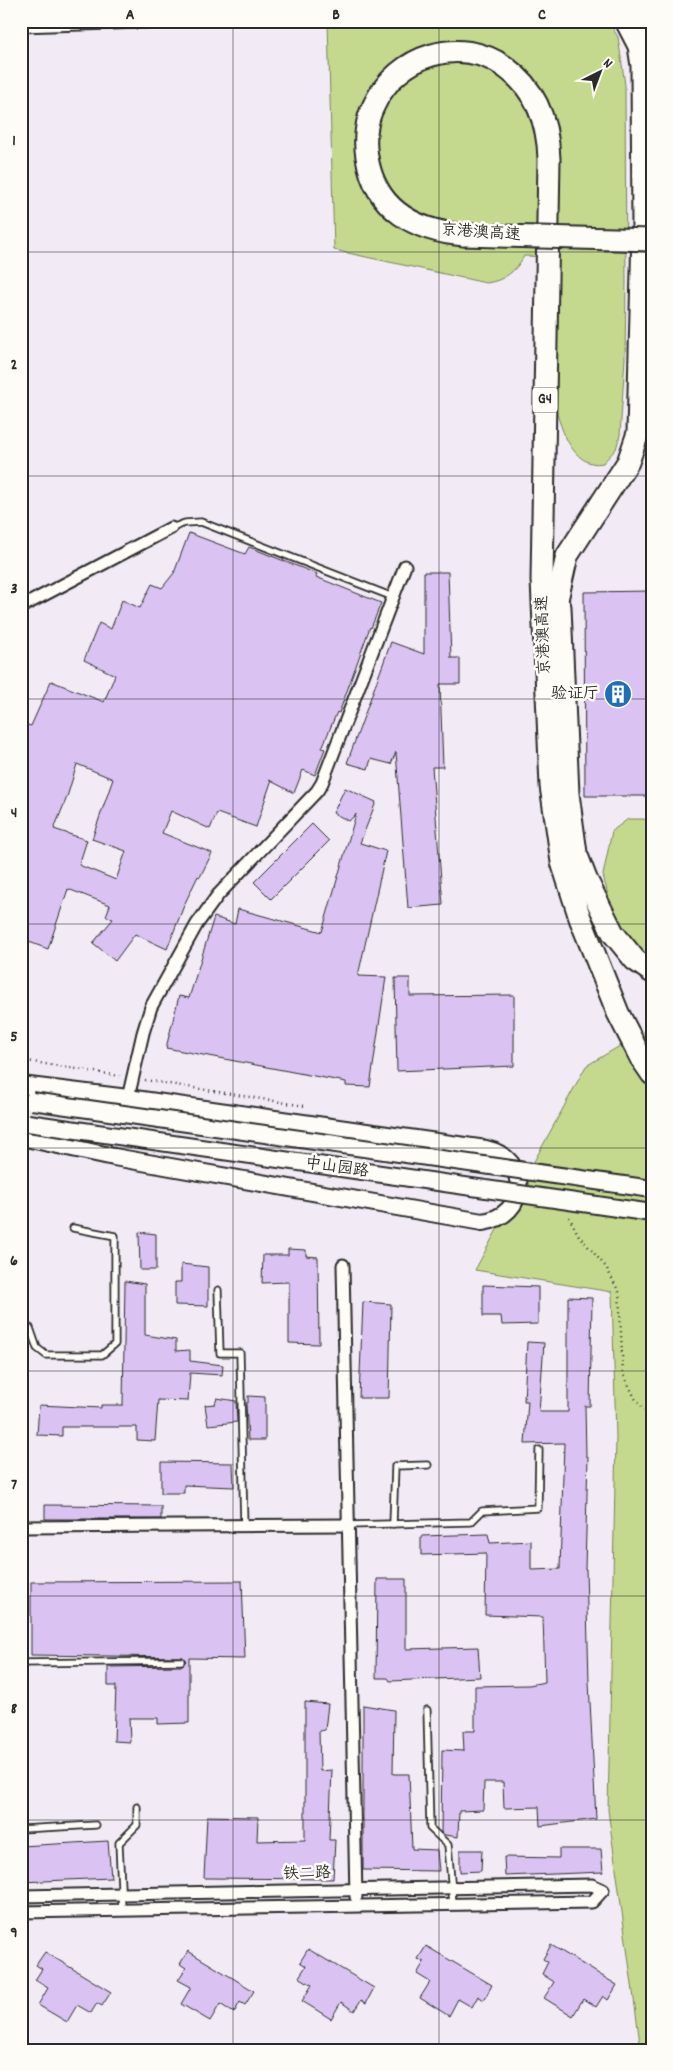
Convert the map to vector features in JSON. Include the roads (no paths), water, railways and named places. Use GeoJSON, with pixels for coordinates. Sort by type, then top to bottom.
{"type":"FeatureCollection","features":[{"type":"Feature","properties":{"kind":"highway"},"geometry":{"type":"LineString","coordinates":[[639,23],[652,105]]}},
{"type":"Feature","properties":{"kind":"highway"},"geometry":{"type":"LineString","coordinates":[[545,652],[567,556],[628,462],[638,434],[642,231],[642,66],[639,46],[639,23]]}},
{"type":"Feature","properties":{"kind":"highway","name":"京港澳高速"},"geometry":{"type":"LineString","coordinates":[[652,240],[464,235],[428,228],[411,222],[385,200],[374,182],[366,151],[369,118],[373,105],[381,92],[398,75],[417,61],[451,50],[480,54],[496,61],[511,71],[524,83],[534,97],[542,114],[547,133],[549,159],[542,580],[551,786],[562,862],[580,918],[618,1013],[641,1058],[652,1074]]}},
{"type":"Feature","properties":{"kind":"highway"},"geometry":{"type":"LineString","coordinates":[[560,590],[568,794],[576,853],[586,879],[613,933],[635,960],[652,972]]}},
{"type":"Feature","properties":{"kind":"main road"},"geometry":{"type":"LineString","coordinates":[[21,1085],[128,1098],[494,1151],[503,1155],[515,1169],[518,1177],[517,1196],[508,1212],[500,1217],[482,1222],[94,1154],[24,1128]]}},
{"type":"Feature","properties":{"kind":"main road","name":"中山园路"},"geometry":{"type":"LineString","coordinates":[[27,1100],[652,1189]]}},
{"type":"Feature","properties":{"kind":"main road","name":"中山园路"},"geometry":{"type":"LineString","coordinates":[[24,1128],[652,1213]]}},
{"type":"Feature","properties":{"kind":"street"},"geometry":{"type":"LineString","coordinates":[[21,26],[170,21]]}},
{"type":"Feature","properties":{"kind":"street"},"geometry":{"type":"LineString","coordinates":[[21,607],[171,528]]}},
{"type":"Feature","properties":{"kind":"street"},"geometry":{"type":"LineString","coordinates":[[128,1098],[151,1007],[197,924],[218,895],[317,791],[322,782],[405,566]]}},
{"type":"Feature","properties":{"kind":"street"},"geometry":{"type":"LineString","coordinates":[[343,1265],[356,1906]]}},
{"type":"Feature","properties":{"kind":"street"},"geometry":{"type":"LineString","coordinates":[[21,1527],[348,1525]]}},
{"type":"Feature","properties":{"kind":"street","name":"铁二路"},"geometry":{"type":"LineString","coordinates":[[21,1896],[592,1885],[603,1890],[592,1902],[21,1912]]}},
{"type":"Feature","properties":{"kind":"lane"},"geometry":{"type":"LineString","coordinates":[[171,528],[185,523],[201,522],[393,597]]}},
{"type":"Feature","properties":{"kind":"lane"},"geometry":{"type":"LineString","coordinates":[[21,1329],[30,1328],[37,1348],[46,1355],[102,1355],[115,1344],[115,1236],[73,1228]]}},
{"type":"Feature","properties":{"kind":"lane"},"geometry":{"type":"LineString","coordinates":[[218,1290],[220,1353],[240,1353],[244,1527]]}},
{"type":"Feature","properties":{"kind":"lane"},"geometry":{"type":"LineString","coordinates":[[348,1525],[471,1522],[482,1511],[538,1508],[539,1450]]}},
{"type":"Feature","properties":{"kind":"lane"},"geometry":{"type":"LineString","coordinates":[[393,1524],[394,1466],[428,1465]]}},
{"type":"Feature","properties":{"kind":"lane"},"geometry":{"type":"LineString","coordinates":[[21,1663],[180,1661]]}},
{"type":"Feature","properties":{"kind":"lane"},"geometry":{"type":"LineString","coordinates":[[427,1710],[430,1828],[448,1845],[453,1904]]}},
{"type":"Feature","properties":{"kind":"lane"},"geometry":{"type":"LineString","coordinates":[[122,1910],[119,1843],[137,1826],[137,1807]]}},
{"type":"Feature","properties":{"kind":"lane"},"geometry":{"type":"LineString","coordinates":[[21,1829],[96,1825]]}},
{"type":"Feature","properties":{"kind":"place","name":"验证厅"},"geometry":{"type":"Point","coordinates":[618,694]}}]}
